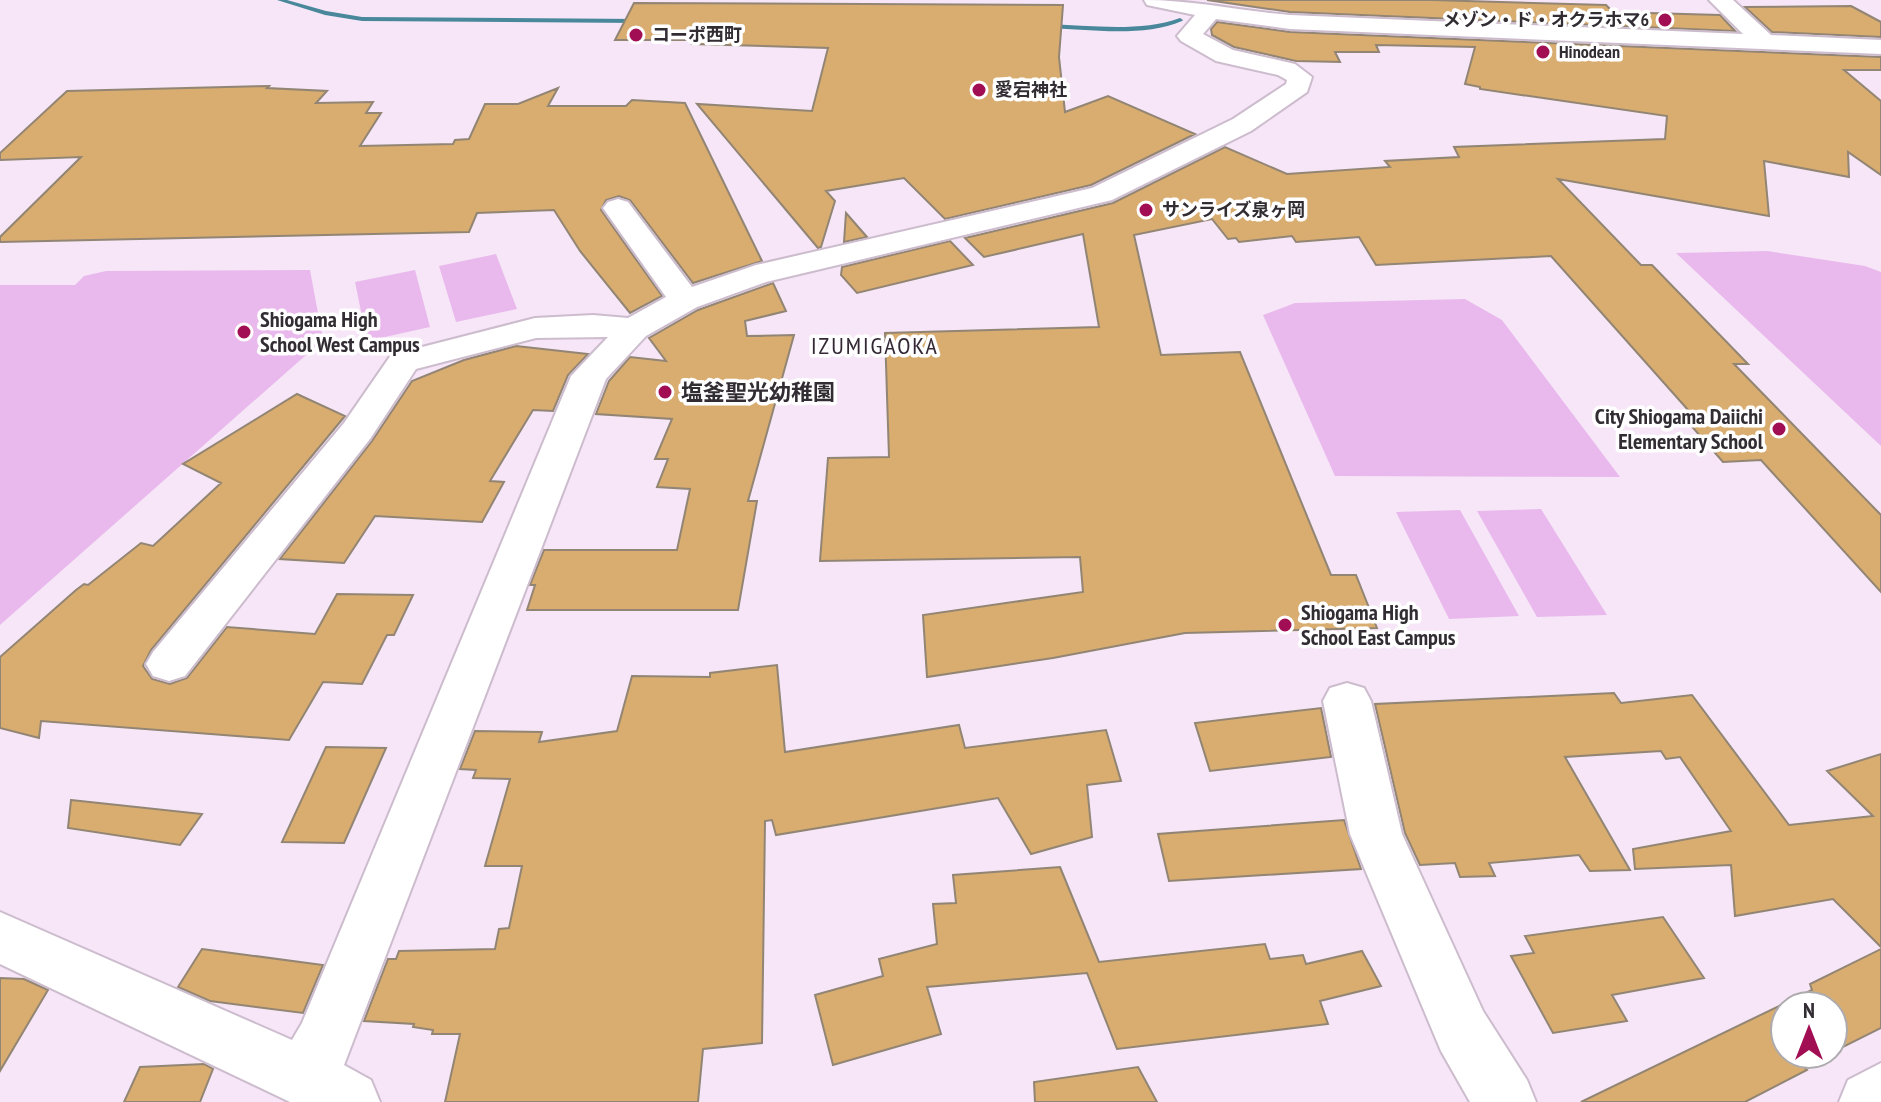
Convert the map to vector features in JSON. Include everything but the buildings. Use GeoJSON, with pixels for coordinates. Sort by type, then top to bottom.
{"type":"FeatureCollection","features":[{"type":"Feature","properties":{"kind":"street"},"geometry":{"type":"LineString","coordinates":[[1155,0],[1209,13],[1290,22],[1881,47]]}},
{"type":"Feature","properties":{"kind":"street"},"geometry":{"type":"LineString","coordinates":[[1720,0],[1766,43]]}},
{"type":"Feature","properties":{"kind":"street"},"geometry":{"type":"LineString","coordinates":[[0,937],[326,1089],[324,1043],[589,376],[634,329],[685,300],[756,275],[1102,194],[1242,125],[1298,87],[1300,77],[1286,69],[1225,56],[1189,36],[1209,13]]}},
{"type":"Feature","properties":{"kind":"street"},"geometry":{"type":"LineString","coordinates":[[618,208],[685,300]]}},
{"type":"Feature","properties":{"kind":"street"},"geometry":{"type":"LineString","coordinates":[[169,664],[357,431],[403,362],[535,328],[563,324],[634,329]]}},
{"type":"Feature","properties":{"kind":"street"},"geometry":{"type":"LineString","coordinates":[[1347,701],[1376,834],[1462,1031],[1505,1102]]}},
{"type":"Feature","properties":{"kind":"street"},"geometry":{"type":"LineString","coordinates":[[1870,1102],[1881,1094]]}},
{"type":"Feature","properties":{"kind":"shaded area"},"geometry":{"type":"Polygon","coordinates":[[[1767,251],[1865,266],[1881,272],[1881,446],[1676,253],[1767,251]]]}},
{"type":"Feature","properties":{"kind":"shaded area"},"geometry":{"type":"Polygon","coordinates":[[[496,254],[517,309],[456,322],[439,266],[496,254]]]}},
{"type":"Feature","properties":{"kind":"shaded area"},"geometry":{"type":"Polygon","coordinates":[[[310,270],[323,340],[0,625],[0,285],[75,285],[84,276],[106,271],[310,270]]]}},
{"type":"Feature","properties":{"kind":"shaded area"},"geometry":{"type":"Polygon","coordinates":[[[415,270],[430,327],[367,341],[355,282],[415,270]]]}},
{"type":"Feature","properties":{"kind":"shaded area"},"geometry":{"type":"Polygon","coordinates":[[[1465,299],[1502,320],[1620,477],[1335,476],[1263,315],[1295,303],[1465,299]]]}},
{"type":"Feature","properties":{"kind":"shaded area"},"geometry":{"type":"Polygon","coordinates":[[[1541,509],[1607,615],[1537,617],[1477,511],[1541,509]]]}},
{"type":"Feature","properties":{"kind":"shaded area"},"geometry":{"type":"Polygon","coordinates":[[[1460,510],[1519,616],[1449,619],[1396,512],[1460,510]]]}},
{"type":"Feature","properties":{"kind":"waterway"},"geometry":{"type":"LineString","coordinates":[[280,0],[325,13],[362,19],[639,21]]}},
{"type":"Feature","properties":{"kind":"waterway"},"geometry":{"type":"LineString","coordinates":[[1045,26],[1137,28],[1180,20]]}},
{"type":"Feature","properties":{"kind":"place","name":"メゾン・ド・オクラホマ6"},"geometry":{"type":"Point","coordinates":[1665,20]}},
{"type":"Feature","properties":{"kind":"place","name":"コーポ西町"},"geometry":{"type":"Point","coordinates":[636,35]}},
{"type":"Feature","properties":{"kind":"place","name":"Hinodean"},"geometry":{"type":"Point","coordinates":[1543,52]}},
{"type":"Feature","properties":{"kind":"place","name":"愛宕神社"},"geometry":{"type":"Point","coordinates":[979,90]}},
{"type":"Feature","properties":{"kind":"place","name":"サンライズ泉ヶ岡"},"geometry":{"type":"Point","coordinates":[1146,210]}},
{"type":"Feature","properties":{"kind":"place","name":"Shiogama High School West Campus"},"geometry":{"type":"Point","coordinates":[244,332]}},
{"type":"Feature","properties":{"kind":"place","name":"塩釜聖光幼稚園"},"geometry":{"type":"Point","coordinates":[665,392]}},
{"type":"Feature","properties":{"kind":"place","name":"City Shiogama Daiichi Elementary School"},"geometry":{"type":"Point","coordinates":[1779,429]}},
{"type":"Feature","properties":{"kind":"place","name":"Shiogama High School East Campus"},"geometry":{"type":"Point","coordinates":[1285,625]}},
{"type":"Feature","properties":{"kind":"district","name":"IZUMIGAOKA"},"geometry":{"type":"Point","coordinates":[875,346]}}]}
